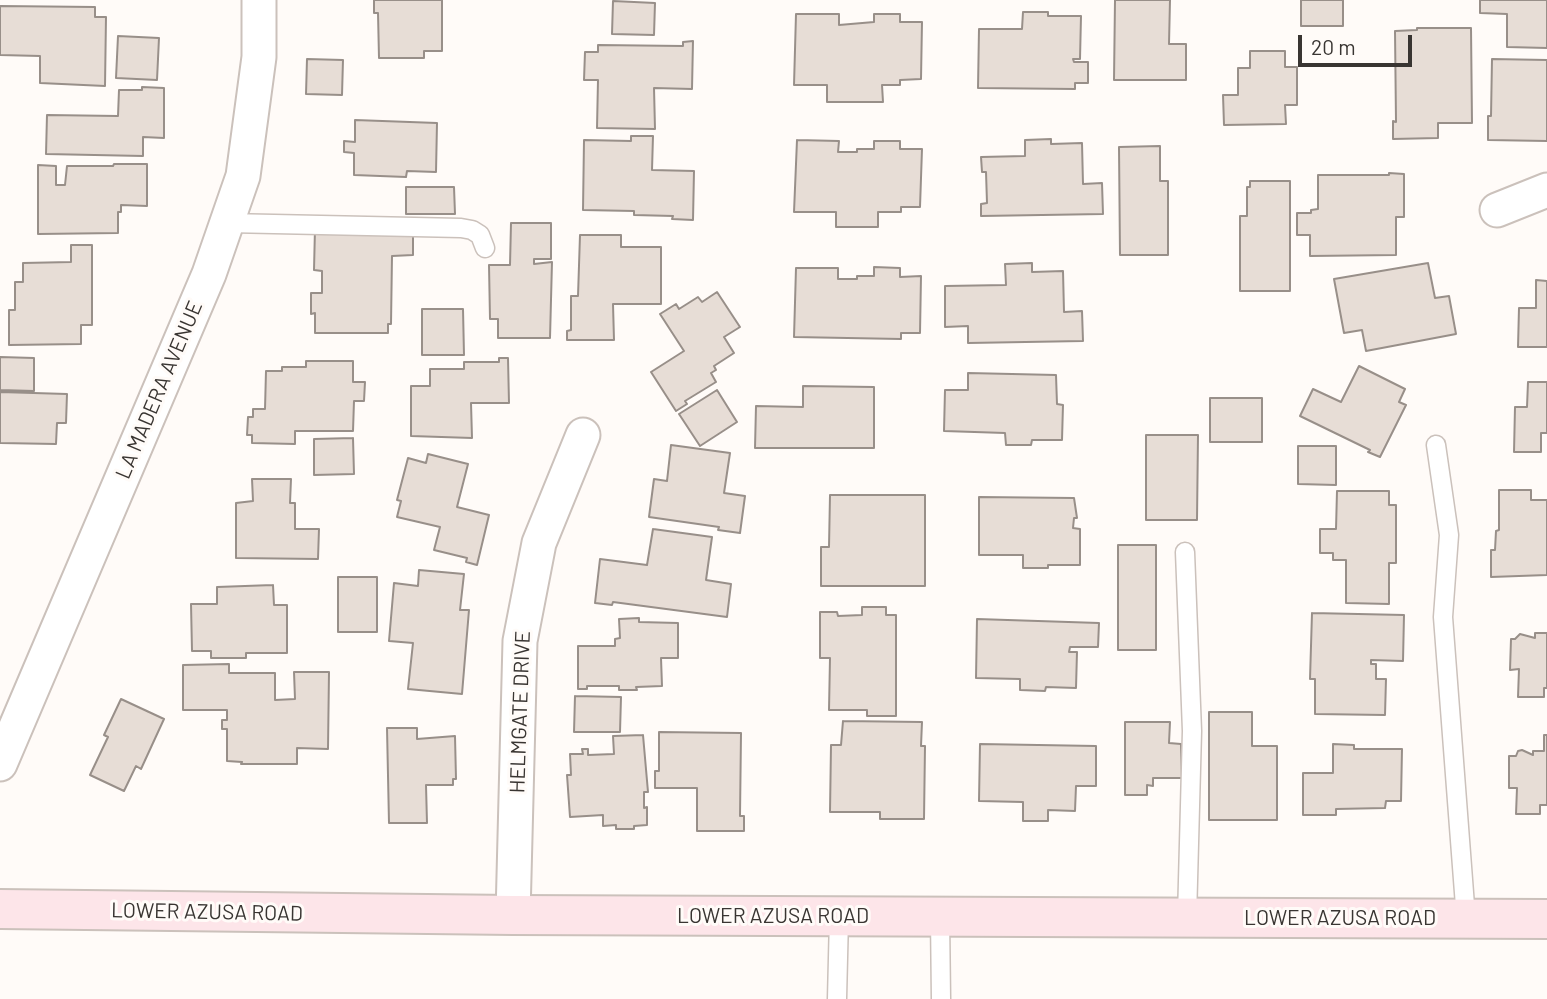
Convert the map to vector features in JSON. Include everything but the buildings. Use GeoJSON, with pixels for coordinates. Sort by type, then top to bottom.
{"type":"FeatureCollection","features":[{"type":"Feature","properties":{"kind":"main road","name":"LOWER AZUSA ROAD"},"geometry":{"type":"LineString","coordinates":[[0,909],[513,915],[1547,919]]}},
{"type":"Feature","properties":{"kind":"street","name":"LA MADERA AVENUE"},"geometry":{"type":"LineString","coordinates":[[0,764],[209,274],[243,176],[259,57],[259,0]]}},
{"type":"Feature","properties":{"kind":"street"},"geometry":{"type":"LineString","coordinates":[[1497,210],[1547,190]]}},
{"type":"Feature","properties":{"kind":"street","name":"HELMGATE DRIVE"},"geometry":{"type":"LineString","coordinates":[[513,915],[520,640],[539,543],[583,435]]}},
{"type":"Feature","properties":{"kind":"lane"},"geometry":{"type":"LineString","coordinates":[[227,223],[461,228],[471,229],[480,235],[485,248]]}},
{"type":"Feature","properties":{"kind":"lane"},"geometry":{"type":"LineString","coordinates":[[1436,446],[1449,535],[1443,617],[1466,919]]}},
{"type":"Feature","properties":{"kind":"lane"},"geometry":{"type":"LineString","coordinates":[[1185,552],[1192,731],[1187,918]]}},
{"type":"Feature","properties":{"kind":"lane"},"geometry":{"type":"LineString","coordinates":[[836,999],[839,917]]}},
{"type":"Feature","properties":{"kind":"lane"},"geometry":{"type":"LineString","coordinates":[[940,917],[941,999]]}}]}
